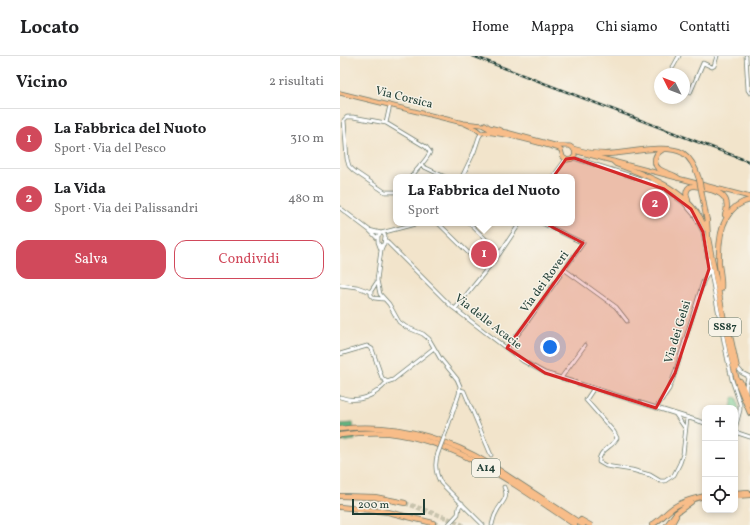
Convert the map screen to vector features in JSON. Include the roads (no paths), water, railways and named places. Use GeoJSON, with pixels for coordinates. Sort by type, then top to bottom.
{"type":"FeatureCollection","features":[{"type":"Feature","properties":{"kind":"highway"},"geometry":{"type":"LineString","coordinates":[[664,149],[659,152],[656,157],[656,164],[661,170],[675,175],[678,178]]}},
{"type":"Feature","properties":{"kind":"highway"},"geometry":{"type":"LineString","coordinates":[[575,151],[604,154],[664,149],[674,150],[685,154],[694,165],[699,179],[707,221],[708,238]]}},
{"type":"Feature","properties":{"kind":"highway"},"geometry":{"type":"LineString","coordinates":[[614,162],[673,189],[691,205]]}},
{"type":"Feature","properties":{"kind":"highway"},"geometry":{"type":"LineString","coordinates":[[708,238],[702,220],[686,195],[689,188],[696,186],[722,194],[727,207],[725,216],[726,219]]}},
{"type":"Feature","properties":{"kind":"highway"},"geometry":{"type":"LineString","coordinates":[[721,289],[721,234],[726,219],[735,206],[750,198]]}},
{"type":"Feature","properties":{"kind":"highway","name":"SS87"},"geometry":{"type":"LineString","coordinates":[[707,221],[736,365],[750,404]]}},
{"type":"Feature","properties":{"kind":"highway","name":"SS87"},"geometry":{"type":"LineString","coordinates":[[708,238],[732,361],[738,384],[750,413]]}},
{"type":"Feature","properties":{"kind":"highway","name":"A14"},"geometry":{"type":"LineString","coordinates":[[340,429],[363,427],[384,428],[426,436],[448,443],[475,456],[583,525]]}},
{"type":"Feature","properties":{"kind":"highway","name":"A14"},"geometry":{"type":"LineString","coordinates":[[340,435],[388,433],[413,437],[446,447],[474,460],[575,525]]}},
{"type":"Feature","properties":{"kind":"highway"},"geometry":{"type":"LineString","coordinates":[[519,483],[590,525]]}},
{"type":"Feature","properties":{"kind":"highway"},"geometry":{"type":"LineString","coordinates":[[738,493],[750,494]]}},
{"type":"Feature","properties":{"kind":"highway"},"geometry":{"type":"LineString","coordinates":[[738,496],[750,494]]}},
{"type":"Feature","properties":{"kind":"highway"},"geometry":{"type":"LineString","coordinates":[[340,496],[375,497],[405,503]]}},
{"type":"Feature","properties":{"kind":"highway"},"geometry":{"type":"LineString","coordinates":[[652,525],[675,507],[691,499],[702,498]]}},
{"type":"Feature","properties":{"kind":"highway"},"geometry":{"type":"LineString","coordinates":[[667,525],[672,517],[686,504],[702,499]]}},
{"type":"Feature","properties":{"kind":"highway"},"geometry":{"type":"LineString","coordinates":[[671,525],[677,515],[688,505],[702,499]]}},
{"type":"Feature","properties":{"kind":"highway"},"geometry":{"type":"LineString","coordinates":[[340,507],[388,512],[434,523]]}},
{"type":"Feature","properties":{"kind":"main road","name":"Via Corsica"},"geometry":{"type":"LineString","coordinates":[[340,93],[479,128],[483,126],[484,129],[557,148],[562,152]]}},
{"type":"Feature","properties":{"kind":"main road","name":"Via Corsica"},"geometry":{"type":"LineString","coordinates":[[479,128],[479,132],[484,129],[506,132],[571,147],[575,151],[750,198]]}},
{"type":"Feature","properties":{"kind":"main road"},"geometry":{"type":"LineString","coordinates":[[566,147],[562,152],[562,156],[566,160],[574,158],[575,151]]}},
{"type":"Feature","properties":{"kind":"street"},"geometry":{"type":"LineString","coordinates":[[674,67],[679,56]]}},
{"type":"Feature","properties":{"kind":"street"},"geometry":{"type":"LineString","coordinates":[[690,93],[703,64],[712,67],[714,66],[717,56]]}},
{"type":"Feature","properties":{"kind":"street"},"geometry":{"type":"LineString","coordinates":[[746,56],[748,90],[750,92]]}},
{"type":"Feature","properties":{"kind":"street"},"geometry":{"type":"LineString","coordinates":[[386,123],[390,105]]}},
{"type":"Feature","properties":{"kind":"street"},"geometry":{"type":"LineString","coordinates":[[393,192],[385,192],[354,171],[350,166],[347,159],[344,123],[344,120],[347,117],[386,123],[426,147],[430,152],[428,157],[413,174]]}},
{"type":"Feature","properties":{"kind":"street"},"geometry":{"type":"LineString","coordinates":[[479,128],[479,137]]}},
{"type":"Feature","properties":{"kind":"street"},"geometry":{"type":"LineString","coordinates":[[463,174],[474,152],[479,137],[484,129]]}},
{"type":"Feature","properties":{"kind":"street"},"geometry":{"type":"LineString","coordinates":[[574,158],[646,180],[675,196],[691,209],[706,241],[726,357],[740,404],[738,418]]}},
{"type":"Feature","properties":{"kind":"street"},"geometry":{"type":"LineString","coordinates":[[555,174],[566,160]]}},
{"type":"Feature","properties":{"kind":"street"},"geometry":{"type":"LineString","coordinates":[[420,165],[439,174]]}},
{"type":"Feature","properties":{"kind":"street"},"geometry":{"type":"LineString","coordinates":[[340,208],[369,230],[382,245]]}},
{"type":"Feature","properties":{"kind":"street"},"geometry":{"type":"LineString","coordinates":[[369,230],[381,233],[409,226]]}},
{"type":"Feature","properties":{"kind":"street"},"geometry":{"type":"LineString","coordinates":[[441,226],[486,270]]}},
{"type":"Feature","properties":{"kind":"street"},"geometry":{"type":"LineString","coordinates":[[472,226],[500,252]]}},
{"type":"Feature","properties":{"kind":"street"},"geometry":{"type":"LineString","coordinates":[[455,309],[500,252],[518,226]]}},
{"type":"Feature","properties":{"kind":"street","name":"Via dei Roveri"},"geometry":{"type":"LineString","coordinates":[[506,348],[565,270],[583,243],[548,226]]}},
{"type":"Feature","properties":{"kind":"street"},"geometry":{"type":"LineString","coordinates":[[392,231],[382,245],[378,280],[379,296],[389,304],[399,322],[426,337],[440,358],[457,379],[460,390],[438,453],[436,462],[437,476],[441,483],[483,525]]}},
{"type":"Feature","properties":{"kind":"street"},"geometry":{"type":"LineString","coordinates":[[378,239],[378,236],[381,233]]}},
{"type":"Feature","properties":{"kind":"street","name":"Via delle Acacie"},"geometry":{"type":"LineString","coordinates":[[381,233],[384,234],[390,246],[455,309],[536,369],[702,422]]}},
{"type":"Feature","properties":{"kind":"street","name":"Via delle Acacie"},"geometry":{"type":"LineString","coordinates":[[382,245],[390,246]]}},
{"type":"Feature","properties":{"kind":"street","name":"Via dei Gelsi"},"geometry":{"type":"LineString","coordinates":[[656,408],[669,389],[675,373],[703,282],[708,273],[709,258]]}},
{"type":"Feature","properties":{"kind":"street"},"geometry":{"type":"LineString","coordinates":[[565,270],[616,307],[627,321]]}},
{"type":"Feature","properties":{"kind":"street"},"geometry":{"type":"LineString","coordinates":[[378,280],[372,290],[372,297],[379,296]]}},
{"type":"Feature","properties":{"kind":"street"},"geometry":{"type":"LineString","coordinates":[[340,285],[378,290]]}},
{"type":"Feature","properties":{"kind":"street"},"geometry":{"type":"LineString","coordinates":[[561,378],[585,345]]}},
{"type":"Feature","properties":{"kind":"street"},"geometry":{"type":"LineString","coordinates":[[340,354],[367,346],[372,349],[382,378],[387,382]]}},
{"type":"Feature","properties":{"kind":"street"},"geometry":{"type":"LineString","coordinates":[[340,397],[348,399],[363,398],[375,392],[434,348]]}},
{"type":"Feature","properties":{"kind":"street"},"geometry":{"type":"LineString","coordinates":[[736,365],[742,373],[749,377],[746,385],[746,394]]}},
{"type":"Feature","properties":{"kind":"street"},"geometry":{"type":"LineString","coordinates":[[594,388],[586,400],[614,432],[617,438],[601,453],[599,462],[606,466],[632,470],[650,475],[660,481],[665,481],[674,475],[680,463],[684,444],[686,418]]}},
{"type":"Feature","properties":{"kind":"street"},"geometry":{"type":"LineString","coordinates":[[460,390],[464,391],[491,455]]}},
{"type":"Feature","properties":{"kind":"street"},"geometry":{"type":"LineString","coordinates":[[676,414],[685,428]]}},
{"type":"Feature","properties":{"kind":"street"},"geometry":{"type":"LineString","coordinates":[[682,422],[686,418]]}},
{"type":"Feature","properties":{"kind":"street"},"geometry":{"type":"LineString","coordinates":[[685,428],[692,419]]}},
{"type":"Feature","properties":{"kind":"street"},"geometry":{"type":"LineString","coordinates":[[738,433],[750,437]]}},
{"type":"Feature","properties":{"kind":"street"},"geometry":{"type":"LineString","coordinates":[[492,525],[496,512],[506,498],[507,492],[504,487]]}},
{"type":"Feature","properties":{"kind":"street"},"geometry":{"type":"LineString","coordinates":[[448,525],[458,514],[459,507],[462,503]]}},
{"type":"Feature","properties":{"kind":"tunnel"},"geometry":{"type":"LineString","coordinates":[[405,503],[463,525]]}},
{"type":"Feature","properties":{"kind":"tunnel"},"geometry":{"type":"LineString","coordinates":[[433,523],[440,525]]}},
{"type":"Feature","properties":{"kind":"railway"},"geometry":{"type":"LineString","coordinates":[[473,56],[750,162]]}},
{"type":"Feature","properties":{"kind":"place","name":"La Vida"},"geometry":{"type":"Point","coordinates":[655,204]}},
{"type":"Feature","properties":{"kind":"place","name":"La Fabbrica del Nuoto"},"geometry":{"type":"Point","coordinates":[484,254]}}]}
